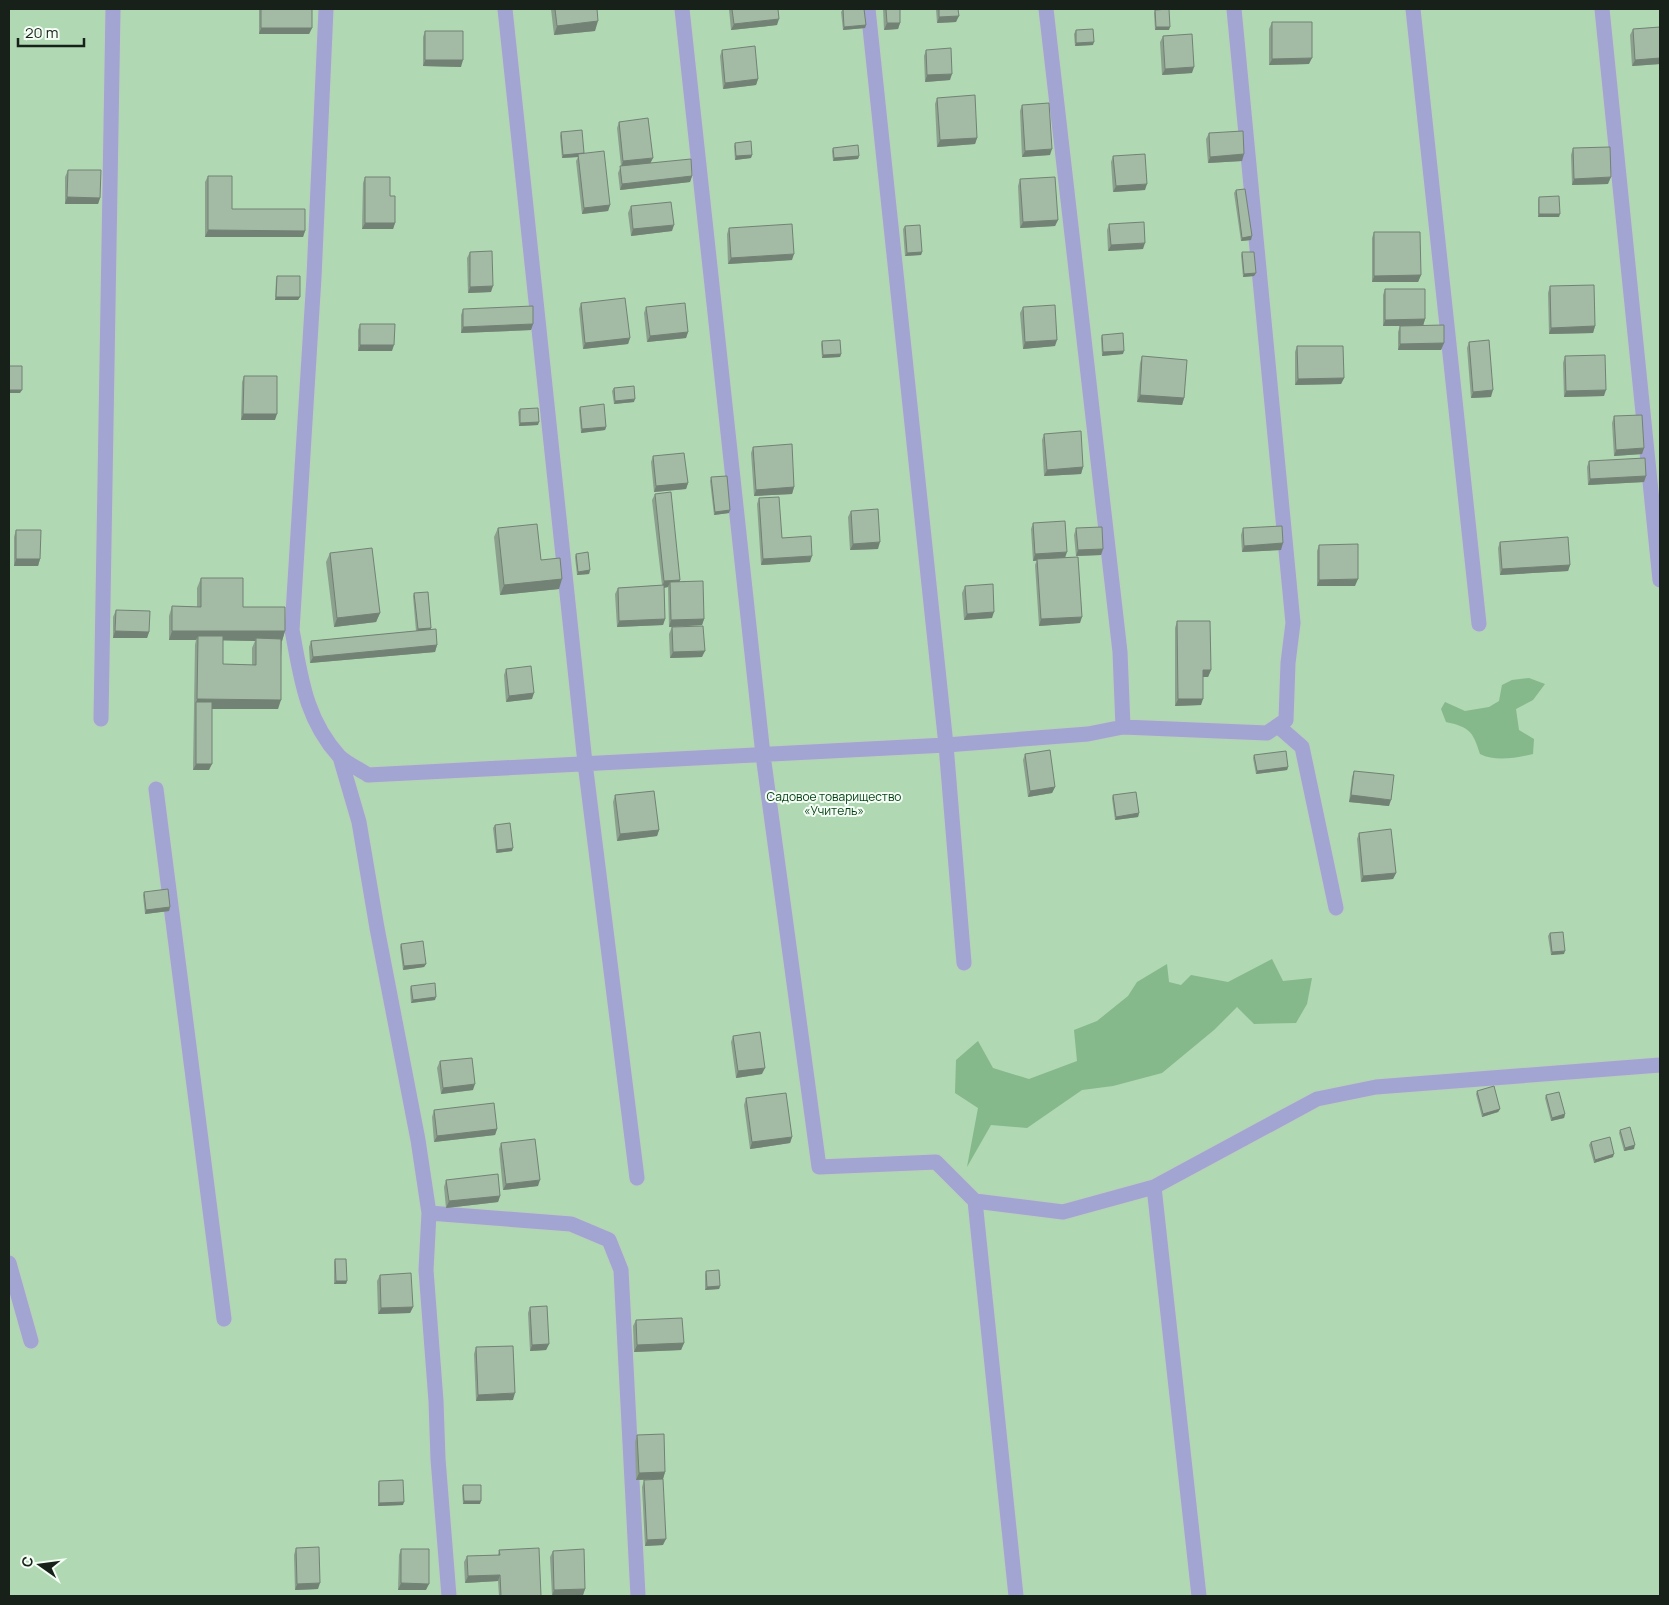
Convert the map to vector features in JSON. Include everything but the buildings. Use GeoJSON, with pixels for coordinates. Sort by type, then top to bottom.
{"type":"FeatureCollection","features":[{"type":"Feature","properties":{"kind":"lane"},"geometry":{"type":"LineString","coordinates":[[101,719],[112,9]]}},
{"type":"Feature","properties":{"kind":"lane"},"geometry":{"type":"LineString","coordinates":[[326,9],[314,277],[292,630],[302,685],[314,720],[340,757],[359,822],[377,928],[418,1140],[430,1214],[426,1270],[449,1596]]}},
{"type":"Feature","properties":{"kind":"lane"},"geometry":{"type":"LineString","coordinates":[[505,9],[585,764],[637,1178]]}},
{"type":"Feature","properties":{"kind":"lane"},"geometry":{"type":"LineString","coordinates":[[682,9],[763,755],[819,1167],[936,1162],[975,1201],[1063,1212],[1154,1187],[1317,1099],[1376,1087],[1660,1065]]}},
{"type":"Feature","properties":{"kind":"lane"},"geometry":{"type":"LineString","coordinates":[[868,9],[946,745],[964,963]]}},
{"type":"Feature","properties":{"kind":"lane"},"geometry":{"type":"LineString","coordinates":[[1046,9],[1120,652],[1123,727]]}},
{"type":"Feature","properties":{"kind":"lane"},"geometry":{"type":"LineString","coordinates":[[340,757],[368,775],[946,745],[1088,734],[1123,727],[1267,732],[1286,720],[1288,663],[1293,623],[1234,9]]}},
{"type":"Feature","properties":{"kind":"lane"},"geometry":{"type":"LineString","coordinates":[[1413,9],[1479,624]]}},
{"type":"Feature","properties":{"kind":"lane"},"geometry":{"type":"LineString","coordinates":[[1602,9],[1660,580]]}},
{"type":"Feature","properties":{"kind":"lane"},"geometry":{"type":"LineString","coordinates":[[1278,726],[1302,747],[1336,908]]}},
{"type":"Feature","properties":{"kind":"lane"},"geometry":{"type":"LineString","coordinates":[[156,789],[224,1319]]}},
{"type":"Feature","properties":{"kind":"lane"},"geometry":{"type":"LineString","coordinates":[[1154,1187],[1199,1596]]}},
{"type":"Feature","properties":{"kind":"lane"},"geometry":{"type":"LineString","coordinates":[[975,1201],[1016,1596]]}},
{"type":"Feature","properties":{"kind":"lane"},"geometry":{"type":"LineString","coordinates":[[430,1214],[571,1224],[609,1240],[621,1270],[638,1596]]}},
{"type":"Feature","properties":{"kind":"lane"},"geometry":{"type":"LineString","coordinates":[[9,1263],[31,1341]]}},
{"type":"Feature","properties":{"kind":"green space","name":"Садовое товарищество «Учитель»"},"geometry":{"type":"Polygon","coordinates":[[[9,9],[1660,9],[1660,1596],[9,1596],[9,9]]]}},
{"type":"Feature","properties":{"kind":"shaded area"},"geometry":{"type":"Polygon","coordinates":[[[1529,678],[1545,684],[1533,700],[1516,709],[1519,730],[1534,739],[1533,754],[1519,757],[1492,758],[1480,754],[1475,740],[1469,731],[1446,722],[1441,709],[1445,702],[1465,711],[1489,707],[1499,701],[1502,685],[1512,680],[1529,678]]]}},
{"type":"Feature","properties":{"kind":"shaded area"},"geometry":{"type":"Polygon","coordinates":[[[1272,959],[1283,981],[1312,978],[1307,1004],[1296,1023],[1254,1024],[1237,1007],[1214,1030],[1162,1073],[1113,1086],[1082,1090],[1027,1128],[991,1125],[967,1167],[978,1108],[955,1093],[956,1060],[978,1041],[993,1068],[1029,1079],[1077,1061],[1074,1030],[1097,1021],[1128,996],[1137,982],[1167,964],[1169,982],[1181,985],[1191,975],[1228,982],[1272,959]]]}}]}
